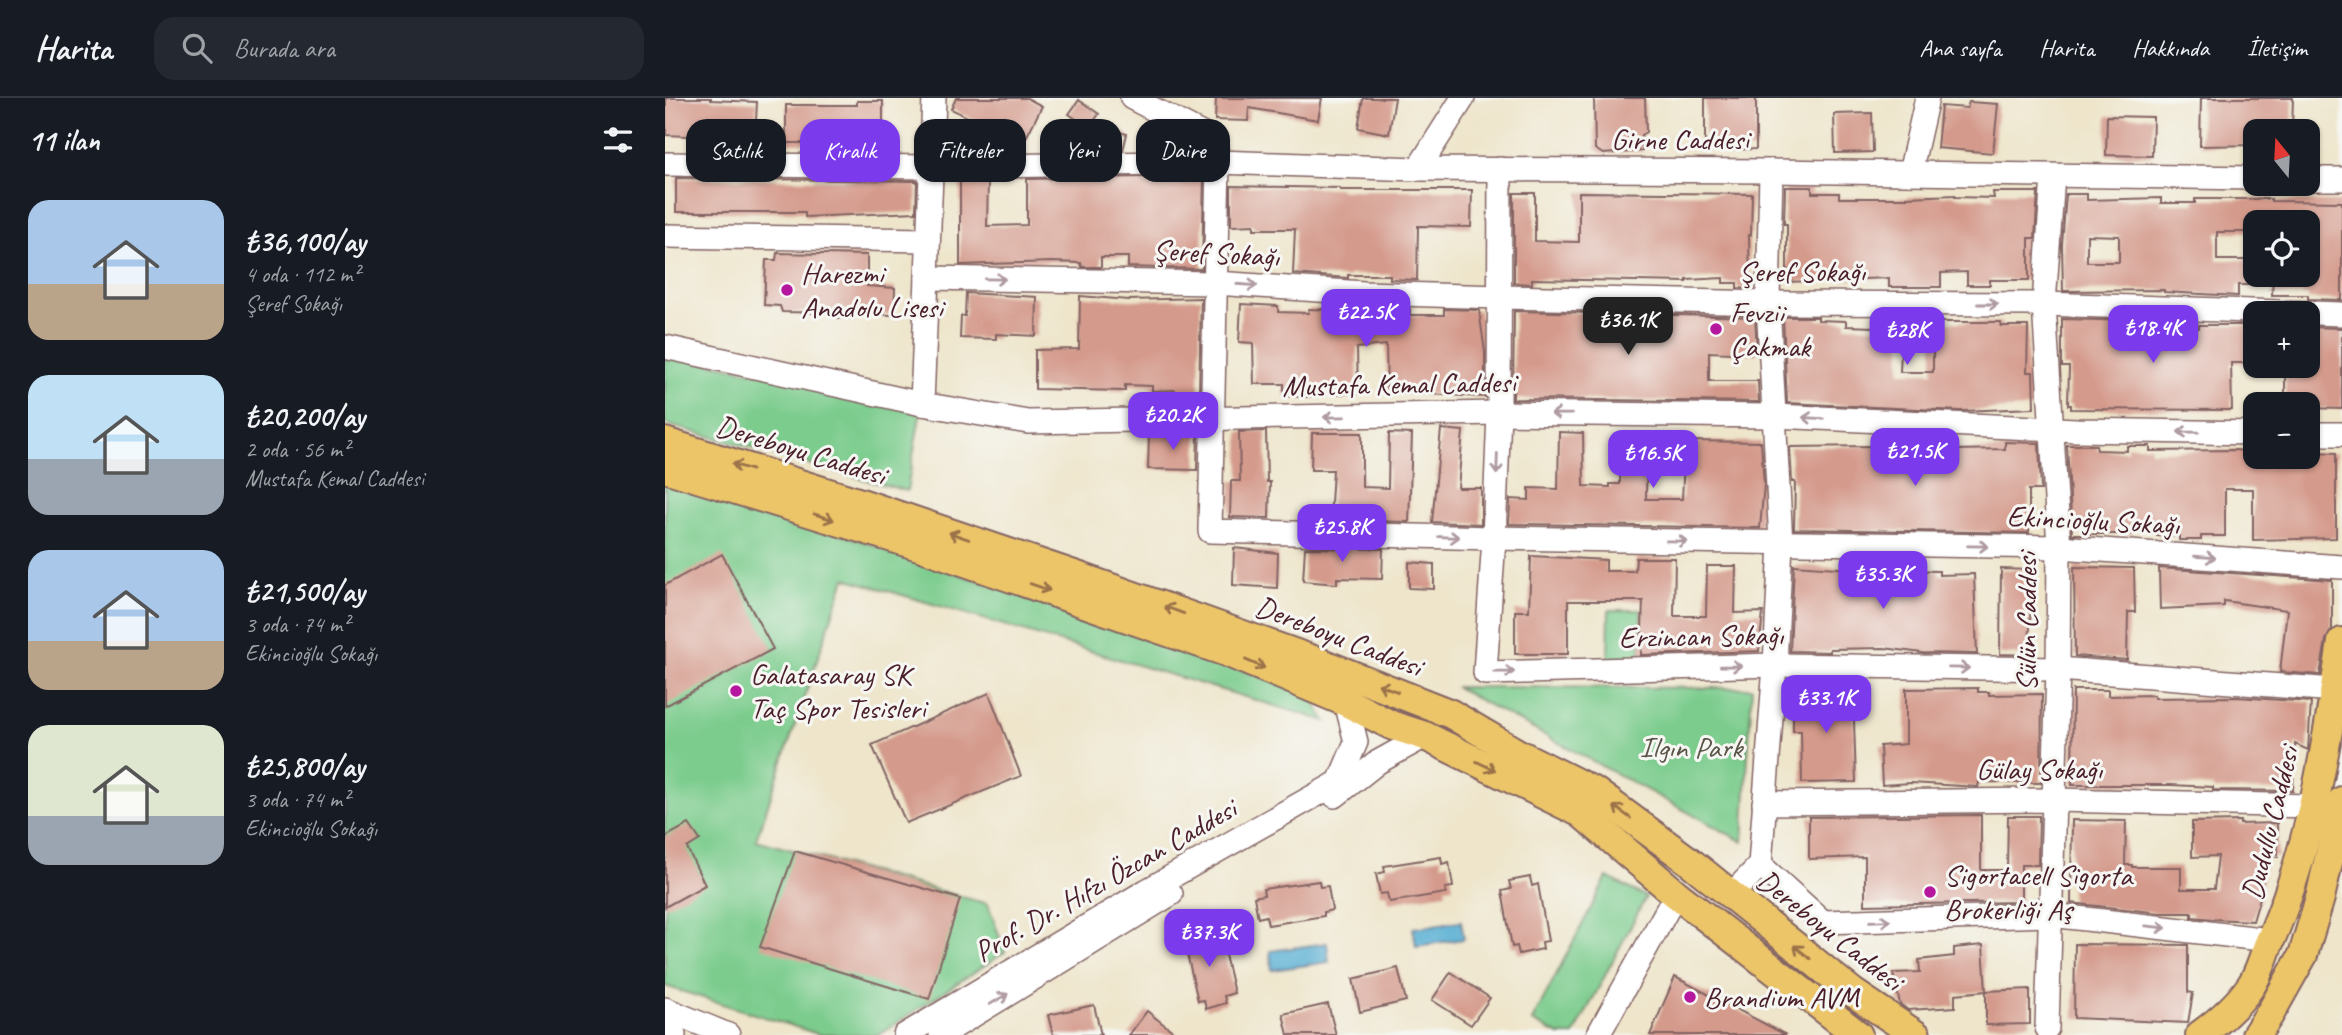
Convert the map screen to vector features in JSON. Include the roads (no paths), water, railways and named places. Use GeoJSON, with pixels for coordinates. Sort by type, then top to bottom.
{"type":"FeatureCollection","features":[{"type":"Feature","properties":{"kind":"main road","name":"Dereboyu Caddesi"},"geometry":{"type":"LineString","coordinates":[[665,442],[861,503],[1080,577],[1317,661],[1451,714],[1517,753],[1595,792],[1689,861],[1852,992],[1916,1035]]}},
{"type":"Feature","properties":{"kind":"main road","name":"Dereboyu Caddesi"},"geometry":{"type":"LineString","coordinates":[[665,468],[919,545],[1226,652],[1346,702],[1391,725],[1425,736],[1581,813],[1676,894],[1858,1035]]}},
{"type":"Feature","properties":{"kind":"main road","name":"Dudullu Caddesi"},"geometry":{"type":"LineString","coordinates":[[2200,1035],[2219,1021],[2251,987],[2285,910],[2313,806],[2342,642]]}},
{"type":"Feature","properties":{"kind":"main road"},"geometry":{"type":"LineString","coordinates":[[2256,1035],[2302,955],[2320,898],[2342,801]]}},
{"type":"Feature","properties":{"kind":"street"},"geometry":{"type":"LineString","coordinates":[[933,119],[934,98]]}},
{"type":"Feature","properties":{"kind":"street"},"geometry":{"type":"LineString","coordinates":[[1132,98],[1173,119]]}},
{"type":"Feature","properties":{"kind":"street"},"geometry":{"type":"LineString","coordinates":[[1418,169],[1463,98]]}},
{"type":"Feature","properties":{"kind":"street"},"geometry":{"type":"LineString","coordinates":[[1910,173],[1927,98]]}},
{"type":"Feature","properties":{"kind":"street","name":"Girne Caddesi"},"geometry":{"type":"LineString","coordinates":[[1230,162],[1418,169],[2243,178]]}},
{"type":"Feature","properties":{"kind":"street","name":"Girne Caddesi"},"geometry":{"type":"LineString","coordinates":[[1026,165],[1136,163]]}},
{"type":"Feature","properties":{"kind":"street","name":"Girne Caddesi"},"geometry":{"type":"LineString","coordinates":[[665,164],[914,167]]}},
{"type":"Feature","properties":{"kind":"street","name":"Erzincan Sokağı"},"geometry":{"type":"LineString","coordinates":[[1500,169],[1499,413],[1485,673],[1776,665],[2058,669],[2335,690]]}},
{"type":"Feature","properties":{"kind":"street"},"geometry":{"type":"LineString","coordinates":[[1731,895],[1760,865],[1776,665],[1781,543],[1768,303],[1771,171]]}},
{"type":"Feature","properties":{"kind":"street","name":"Sülün Caddesi"},"geometry":{"type":"LineString","coordinates":[[2047,1028],[2059,547],[2044,304],[2053,176]]}},
{"type":"Feature","properties":{"kind":"street"},"geometry":{"type":"LineString","coordinates":[[2321,179],[2342,179]]}},
{"type":"Feature","properties":{"kind":"street"},"geometry":{"type":"LineString","coordinates":[[922,404],[930,182]]}},
{"type":"Feature","properties":{"kind":"street"},"geometry":{"type":"LineString","coordinates":[[1212,419],[1218,182]]}},
{"type":"Feature","properties":{"kind":"street"},"geometry":{"type":"LineString","coordinates":[[665,236],[928,240]]}},
{"type":"Feature","properties":{"kind":"street","name":"Şeref Sokağı"},"geometry":{"type":"LineString","coordinates":[[927,278],[1215,283],[1364,293],[1500,298],[2044,304],[2342,314]]}},
{"type":"Feature","properties":{"kind":"street","name":"Mustafa Kemal Caddesi"},"geometry":{"type":"LineString","coordinates":[[665,347],[922,404],[1028,422],[1499,413],[1775,416],[2052,429],[2243,433]]}},
{"type":"Feature","properties":{"kind":"street","name":"Ekincioğlu Sokağı"},"geometry":{"type":"LineString","coordinates":[[1212,419],[1210,531],[2059,547],[2342,567]]}},
{"type":"Feature","properties":{"kind":"street"},"geometry":{"type":"LineString","coordinates":[[2320,434],[2342,435]]}},
{"type":"Feature","properties":{"kind":"street","name":"Prof. Dr. Hıfzı Özcan Caddesi"},"geometry":{"type":"LineString","coordinates":[[905,1035],[1146,891],[1339,782],[1356,742],[1346,702]]}},
{"type":"Feature","properties":{"kind":"street","name":"Prof. Dr. Hıfzı Özcan Caddesi"},"geometry":{"type":"LineString","coordinates":[[941,1035],[1335,796],[1378,762],[1425,736]]}},
{"type":"Feature","properties":{"kind":"street","name":"Gülay Sokağı"},"geometry":{"type":"LineString","coordinates":[[1764,803],[2054,800],[2313,806]]}},
{"type":"Feature","properties":{"kind":"street"},"geometry":{"type":"LineString","coordinates":[[1760,865],[1823,922],[2051,915],[2270,940]]}},
{"type":"Feature","properties":{"kind":"street"},"geometry":{"type":"LineString","coordinates":[[1598,1035],[1676,894]]}},
{"type":"Feature","properties":{"kind":"street"},"geometry":{"type":"LineString","coordinates":[[665,1009],[728,1035]]}},
{"type":"Feature","properties":{"kind":"street"},"geometry":{"type":"LineString","coordinates":[[665,1032],[674,1035]]}},
{"type":"Feature","properties":{"kind":"water"},"geometry":{"type":"Polygon","coordinates":[[[1461,921],[1464,939],[1416,946],[1413,928],[1461,921]]]}},
{"type":"Feature","properties":{"kind":"water"},"geometry":{"type":"Polygon","coordinates":[[[1327,943],[1329,962],[1272,970],[1270,951],[1327,943]]]}},
{"type":"Feature","properties":{"kind":"place","name":"Harezmi Anadolu Lisesi"},"geometry":{"type":"Point","coordinates":[787,290]}},
{"type":"Feature","properties":{"kind":"place","name":"Fevzii Çakmak"},"geometry":{"type":"Point","coordinates":[1716,329]}},
{"type":"Feature","properties":{"kind":"place","name":"Galatasaray SK Taç Spor Tesisleri"},"geometry":{"type":"Point","coordinates":[736,691]}},
{"type":"Feature","properties":{"kind":"place","name":"Sigortacell Sigorta Brokerliği Aş"},"geometry":{"type":"Point","coordinates":[1930,892]}},
{"type":"Feature","properties":{"kind":"place","name":"Brandium AVM"},"geometry":{"type":"Point","coordinates":[1690,997]}},
{"type":"Feature","properties":{"kind":"park label","name":"Ilgın Park"},"geometry":{"type":"Point","coordinates":[1691,747]}}]}
